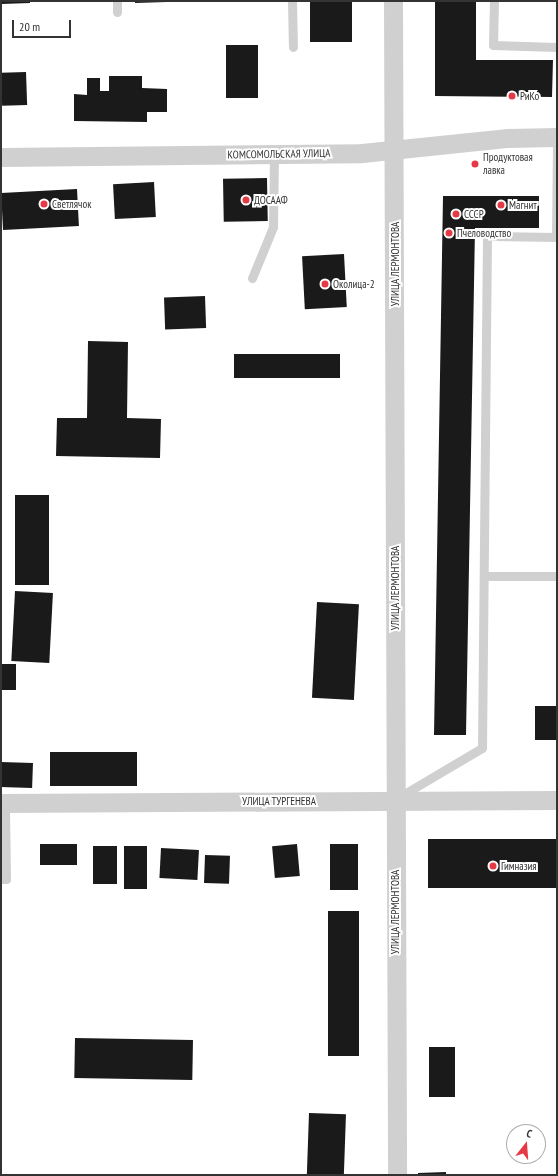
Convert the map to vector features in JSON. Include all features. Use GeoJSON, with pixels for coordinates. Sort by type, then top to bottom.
{"type":"FeatureCollection","features":[{"type":"Feature","properties":{"kind":"street","name":"УЛИЦА ЛЕРМОНТОВА"},"geometry":{"type":"LineString","coordinates":[[392,1],[394,149],[397,1175]]}},
{"type":"Feature","properties":{"kind":"street","name":"КОМСОМОЛЬСКАЯ УЛИЦА"},"geometry":{"type":"LineString","coordinates":[[1,157],[362,153],[508,138],[557,137]]}},
{"type":"Feature","properties":{"kind":"street","name":"УЛИЦА ТУРГЕНЕВА"},"geometry":{"type":"LineString","coordinates":[[3,803],[557,800]]}},
{"type":"Feature","properties":{"kind":"lane"},"geometry":{"type":"LineString","coordinates":[[117,1],[117,12]]}},
{"type":"Feature","properties":{"kind":"lane"},"geometry":{"type":"LineString","coordinates":[[292,1],[293,47]]}},
{"type":"Feature","properties":{"kind":"lane"},"geometry":{"type":"LineString","coordinates":[[494,1],[493,45],[557,47]]}},
{"type":"Feature","properties":{"kind":"lane"},"geometry":{"type":"LineString","coordinates":[[395,800],[482,748],[487,236],[556,237],[557,137]]}},
{"type":"Feature","properties":{"kind":"lane"},"geometry":{"type":"LineString","coordinates":[[252,278],[273,227],[274,154]]}},
{"type":"Feature","properties":{"kind":"lane"},"geometry":{"type":"LineString","coordinates":[[484,576],[557,576]]}},
{"type":"Feature","properties":{"kind":"lane"},"geometry":{"type":"LineString","coordinates":[[1,879],[6,879],[3,803]]}},
{"type":"Feature","properties":{"kind":"building"},"geometry":{"type":"Polygon","coordinates":[[[1,1],[30,1],[30,3],[1,4],[1,1]]]}},
{"type":"Feature","properties":{"kind":"building"},"geometry":{"type":"Polygon","coordinates":[[[135,1],[167,1],[167,2],[135,3],[135,1]]]}},
{"type":"Feature","properties":{"kind":"building"},"geometry":{"type":"Polygon","coordinates":[[[310,1],[352,1],[352,42],[310,42],[310,1]]]}},
{"type":"Feature","properties":{"kind":"building"},"geometry":{"type":"Polygon","coordinates":[[[435,1],[476,1],[476,60],[553,60],[552,97],[435,96],[435,1]]]}},
{"type":"Feature","properties":{"kind":"building"},"geometry":{"type":"Polygon","coordinates":[[[226,45],[258,45],[258,98],[226,98],[226,45]]]}},
{"type":"Feature","properties":{"kind":"building"},"geometry":{"type":"Polygon","coordinates":[[[26,72],[27,105],[2,106],[1,73],[26,72]]]}},
{"type":"Feature","properties":{"kind":"building"},"geometry":{"type":"Polygon","coordinates":[[[109,76],[142,76],[142,88],[167,89],[167,112],[147,112],[147,122],[74,121],[74,94],[87,95],[87,78],[100,78],[100,91],[109,91],[109,76]]]}},
{"type":"Feature","properties":{"kind":"building","name":"ДОСААФ"},"geometry":{"type":"Polygon","coordinates":[[[267,178],[268,221],[224,222],[223,179],[267,178]]]}},
{"type":"Feature","properties":{"kind":"building"},"geometry":{"type":"Polygon","coordinates":[[[154,182],[156,217],[115,219],[113,184],[154,182]]]}},
{"type":"Feature","properties":{"kind":"building"},"geometry":{"type":"Polygon","coordinates":[[[77,189],[79,226],[3,230],[1,193],[77,189]]]}},
{"type":"Feature","properties":{"kind":"building"},"geometry":{"type":"Polygon","coordinates":[[[443,196],[539,196],[539,228],[475,228],[466,735],[434,735],[443,196]]]}},
{"type":"Feature","properties":{"kind":"building"},"geometry":{"type":"Polygon","coordinates":[[[344,254],[347,307],[305,309],[302,256],[344,254]]]}},
{"type":"Feature","properties":{"kind":"building"},"geometry":{"type":"Polygon","coordinates":[[[205,296],[206,328],[165,329],[164,297],[205,296]]]}},
{"type":"Feature","properties":{"kind":"building"},"geometry":{"type":"Polygon","coordinates":[[[88,341],[128,342],[127,418],[161,419],[160,458],[56,456],[57,418],[87,418],[88,341]]]}},
{"type":"Feature","properties":{"kind":"building"},"geometry":{"type":"Polygon","coordinates":[[[234,354],[340,354],[340,378],[234,378],[234,354]]]}},
{"type":"Feature","properties":{"kind":"building"},"geometry":{"type":"Polygon","coordinates":[[[15,495],[49,495],[49,585],[15,585],[15,495]]]}},
{"type":"Feature","properties":{"kind":"building"},"geometry":{"type":"Polygon","coordinates":[[[15,591],[53,593],[49,663],[11,661],[15,591]]]}},
{"type":"Feature","properties":{"kind":"building"},"geometry":{"type":"Polygon","coordinates":[[[317,602],[359,604],[354,700],[312,698],[317,602]]]}},
{"type":"Feature","properties":{"kind":"building"},"geometry":{"type":"Polygon","coordinates":[[[1,664],[16,664],[16,690],[1,690],[1,664]]]}},
{"type":"Feature","properties":{"kind":"building"},"geometry":{"type":"Polygon","coordinates":[[[535,706],[557,706],[557,740],[535,740],[535,706]]]}},
{"type":"Feature","properties":{"kind":"building"},"geometry":{"type":"Polygon","coordinates":[[[50,752],[137,752],[137,786],[50,786],[50,752]]]}},
{"type":"Feature","properties":{"kind":"building"},"geometry":{"type":"Polygon","coordinates":[[[1,762],[33,763],[32,788],[1,787],[1,762]]]}},
{"type":"Feature","properties":{"kind":"building","name":"Гимназия"},"geometry":{"type":"Polygon","coordinates":[[[428,839],[556,839],[556,888],[428,888],[428,839]]]}},
{"type":"Feature","properties":{"kind":"building"},"geometry":{"type":"Polygon","coordinates":[[[40,844],[77,844],[77,865],[40,865],[40,844]]]}},
{"type":"Feature","properties":{"kind":"building"},"geometry":{"type":"Polygon","coordinates":[[[297,844],[300,876],[275,878],[272,846],[297,844]]]}},
{"type":"Feature","properties":{"kind":"building"},"geometry":{"type":"Polygon","coordinates":[[[330,844],[358,844],[358,890],[330,890],[330,844]]]}},
{"type":"Feature","properties":{"kind":"building"},"geometry":{"type":"Polygon","coordinates":[[[93,846],[117,846],[117,884],[93,884],[93,846]]]}},
{"type":"Feature","properties":{"kind":"building"},"geometry":{"type":"Polygon","coordinates":[[[124,846],[147,846],[147,889],[124,889],[124,846]]]}},
{"type":"Feature","properties":{"kind":"building"},"geometry":{"type":"Polygon","coordinates":[[[161,848],[199,850],[197,880],[159,878],[161,848]]]}},
{"type":"Feature","properties":{"kind":"building"},"geometry":{"type":"Polygon","coordinates":[[[205,855],[230,856],[229,884],[204,883],[205,855]]]}},
{"type":"Feature","properties":{"kind":"building"},"geometry":{"type":"Polygon","coordinates":[[[328,911],[359,911],[359,1056],[328,1056],[328,911]]]}},
{"type":"Feature","properties":{"kind":"building"},"geometry":{"type":"Polygon","coordinates":[[[75,1038],[193,1040],[192,1080],[74,1078],[75,1038]]]}},
{"type":"Feature","properties":{"kind":"building"},"geometry":{"type":"Polygon","coordinates":[[[429,1047],[455,1047],[455,1097],[429,1097],[429,1047]]]}},
{"type":"Feature","properties":{"kind":"building"},"geometry":{"type":"Polygon","coordinates":[[[309,1113],[346,1114],[344,1175],[307,1175],[309,1113]]]}},
{"type":"Feature","properties":{"kind":"building"},"geometry":{"type":"Polygon","coordinates":[[[446,1172],[446,1175],[418,1175],[418,1173],[446,1172]]]}},
{"type":"Feature","properties":{"kind":"place","name":"РиКо"},"geometry":{"type":"Point","coordinates":[512,96]}},
{"type":"Feature","properties":{"kind":"place","name":"Продуктовая лавка"},"geometry":{"type":"Point","coordinates":[475,164]}},
{"type":"Feature","properties":{"kind":"place","name":"ДОСААФ"},"geometry":{"type":"Point","coordinates":[246,200]}},
{"type":"Feature","properties":{"kind":"place","name":"Светлячок"},"geometry":{"type":"Point","coordinates":[44,204]}},
{"type":"Feature","properties":{"kind":"place","name":"Магнит"},"geometry":{"type":"Point","coordinates":[501,205]}},
{"type":"Feature","properties":{"kind":"place","name":"СССР"},"geometry":{"type":"Point","coordinates":[456,214]}},
{"type":"Feature","properties":{"kind":"place","name":"Пчеловодство"},"geometry":{"type":"Point","coordinates":[449,233]}},
{"type":"Feature","properties":{"kind":"place","name":"Околица-2"},"geometry":{"type":"Point","coordinates":[325,284]}},
{"type":"Feature","properties":{"kind":"place","name":"Гимназия"},"geometry":{"type":"Point","coordinates":[493,866]}}]}
